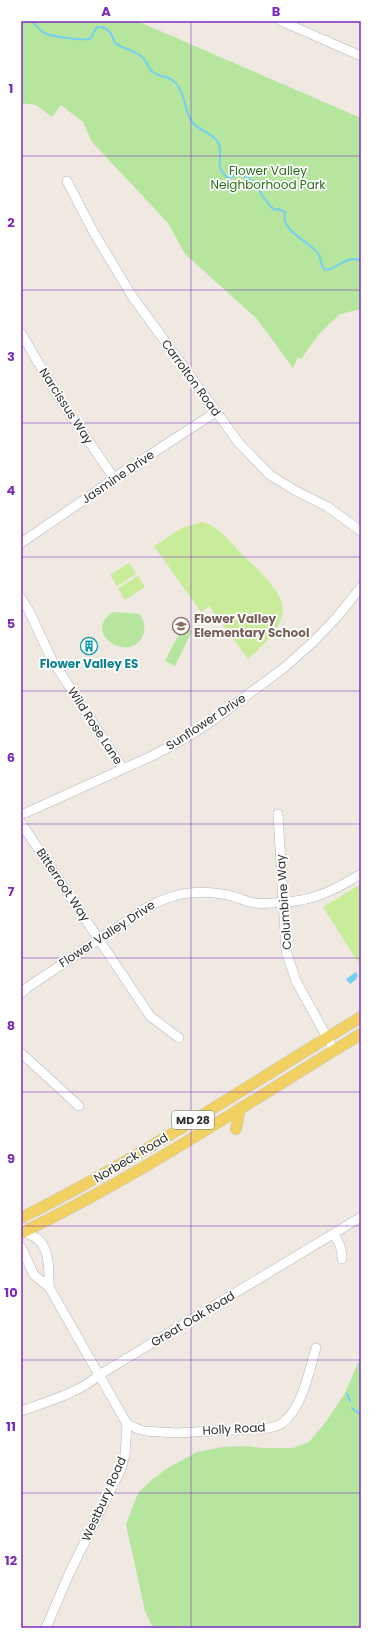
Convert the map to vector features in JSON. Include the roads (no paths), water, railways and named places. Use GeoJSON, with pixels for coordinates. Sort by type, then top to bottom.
{"type":"FeatureCollection","features":[{"type":"Feature","properties":{"kind":"main road","name":"Norbeck Road"},"geometry":{"type":"LineString","coordinates":[[21,1218],[128,1160],[361,1017]]}},
{"type":"Feature","properties":{"kind":"main road","name":"Norbeck Road"},"geometry":{"type":"LineString","coordinates":[[22,1233],[82,1202],[145,1166],[361,1034]]}},
{"type":"Feature","properties":{"kind":"main road"},"geometry":{"type":"LineString","coordinates":[[236,1130],[240,1108]]}},
{"type":"Feature","properties":{"kind":"street"},"geometry":{"type":"LineString","coordinates":[[281,21],[361,56]]}},
{"type":"Feature","properties":{"kind":"street","name":"Carrolton Road"},"geometry":{"type":"LineString","coordinates":[[67,181],[94,233],[132,296],[239,443],[270,475],[296,491],[328,507],[361,531]]}},
{"type":"Feature","properties":{"kind":"street","name":"Narcissus Way"},"geometry":{"type":"LineString","coordinates":[[21,333],[59,398],[114,478]]}},
{"type":"Feature","properties":{"kind":"street","name":"Jasmine Drive"},"geometry":{"type":"LineString","coordinates":[[21,543],[114,478],[216,412]]}},
{"type":"Feature","properties":{"kind":"street","name":"Sunflower Drive"},"geometry":{"type":"LineString","coordinates":[[21,815],[154,755],[189,736],[221,715],[285,667],[313,642],[338,617],[361,587]]}},
{"type":"Feature","properties":{"kind":"street","name":"Wild Rose Lane"},"geometry":{"type":"LineString","coordinates":[[21,598],[29,611],[52,660],[123,769]]}},
{"type":"Feature","properties":{"kind":"street","name":"Columbine Way"},"geometry":{"type":"LineString","coordinates":[[278,814],[286,950],[296,981],[326,1038],[334,1050]]}},
{"type":"Feature","properties":{"kind":"street","name":"Bitterroot Way"},"geometry":{"type":"LineString","coordinates":[[21,823],[150,1016],[179,1038]]}},
{"type":"Feature","properties":{"kind":"street","name":"Flower Valley Drive"},"geometry":{"type":"LineString","coordinates":[[21,993],[99,938],[161,899],[176,894],[208,892],[223,894],[255,903],[310,899],[335,890],[361,874]]}},
{"type":"Feature","properties":{"kind":"street"},"geometry":{"type":"LineString","coordinates":[[21,1053],[79,1106]]}},
{"type":"Feature","properties":{"kind":"street","name":"Great Oak Road"},"geometry":{"type":"LineString","coordinates":[[21,1411],[58,1398],[94,1380],[99,1375],[361,1217]]}},
{"type":"Feature","properties":{"kind":"street"},"geometry":{"type":"LineString","coordinates":[[22,1233],[38,1239],[44,1248],[48,1263],[49,1287]]}},
{"type":"Feature","properties":{"kind":"street"},"geometry":{"type":"LineString","coordinates":[[333,1234],[342,1250],[342,1259]]}},
{"type":"Feature","properties":{"kind":"street"},"geometry":{"type":"LineString","coordinates":[[21,1247],[34,1275],[49,1287],[127,1424]]}},
{"type":"Feature","properties":{"kind":"street","name":"Holly Road"},"geometry":{"type":"LineString","coordinates":[[127,1424],[138,1430],[176,1433],[269,1428],[280,1424],[289,1417],[299,1402],[316,1348]]}},
{"type":"Feature","properties":{"kind":"street","name":"Westbury Road"},"geometry":{"type":"LineString","coordinates":[[46,1628],[69,1574],[120,1469],[125,1455],[127,1424]]}},
{"type":"Feature","properties":{"kind":"water"},"geometry":{"type":"Polygon","coordinates":[[[356,972],[358,976],[356,978],[357,979],[350,984],[346,979],[356,972]]]}},
{"type":"Feature","properties":{"kind":"waterway"},"geometry":{"type":"LineString","coordinates":[[32,21],[46,34],[69,38],[88,39],[91,38],[97,27],[107,29],[115,43],[139,55],[156,74],[169,78],[175,82],[181,90],[190,119],[199,128],[213,136],[218,142],[220,146],[220,164],[223,174],[228,178],[237,175],[245,176],[251,180],[269,205],[275,210],[278,209],[285,212],[287,226],[317,252],[324,269],[332,269],[349,260],[361,260]]}},
{"type":"Feature","properties":{"kind":"waterway"},"geometry":{"type":"LineString","coordinates":[[347,1394],[350,1401]]}},
{"type":"Feature","properties":{"kind":"waterway"},"geometry":{"type":"LineString","coordinates":[[352,1408],[361,1415]]}},
{"type":"Feature","properties":{"kind":"place","name":"Flower Valley Elementary School"},"geometry":{"type":"Point","coordinates":[181,626]}},
{"type":"Feature","properties":{"kind":"place","name":"Flower Valley ES"},"geometry":{"type":"Point","coordinates":[89,646]}},
{"type":"Feature","properties":{"kind":"park label","name":"Flower Valley Neighborhood Park"},"geometry":{"type":"Point","coordinates":[268,178]}}]}
